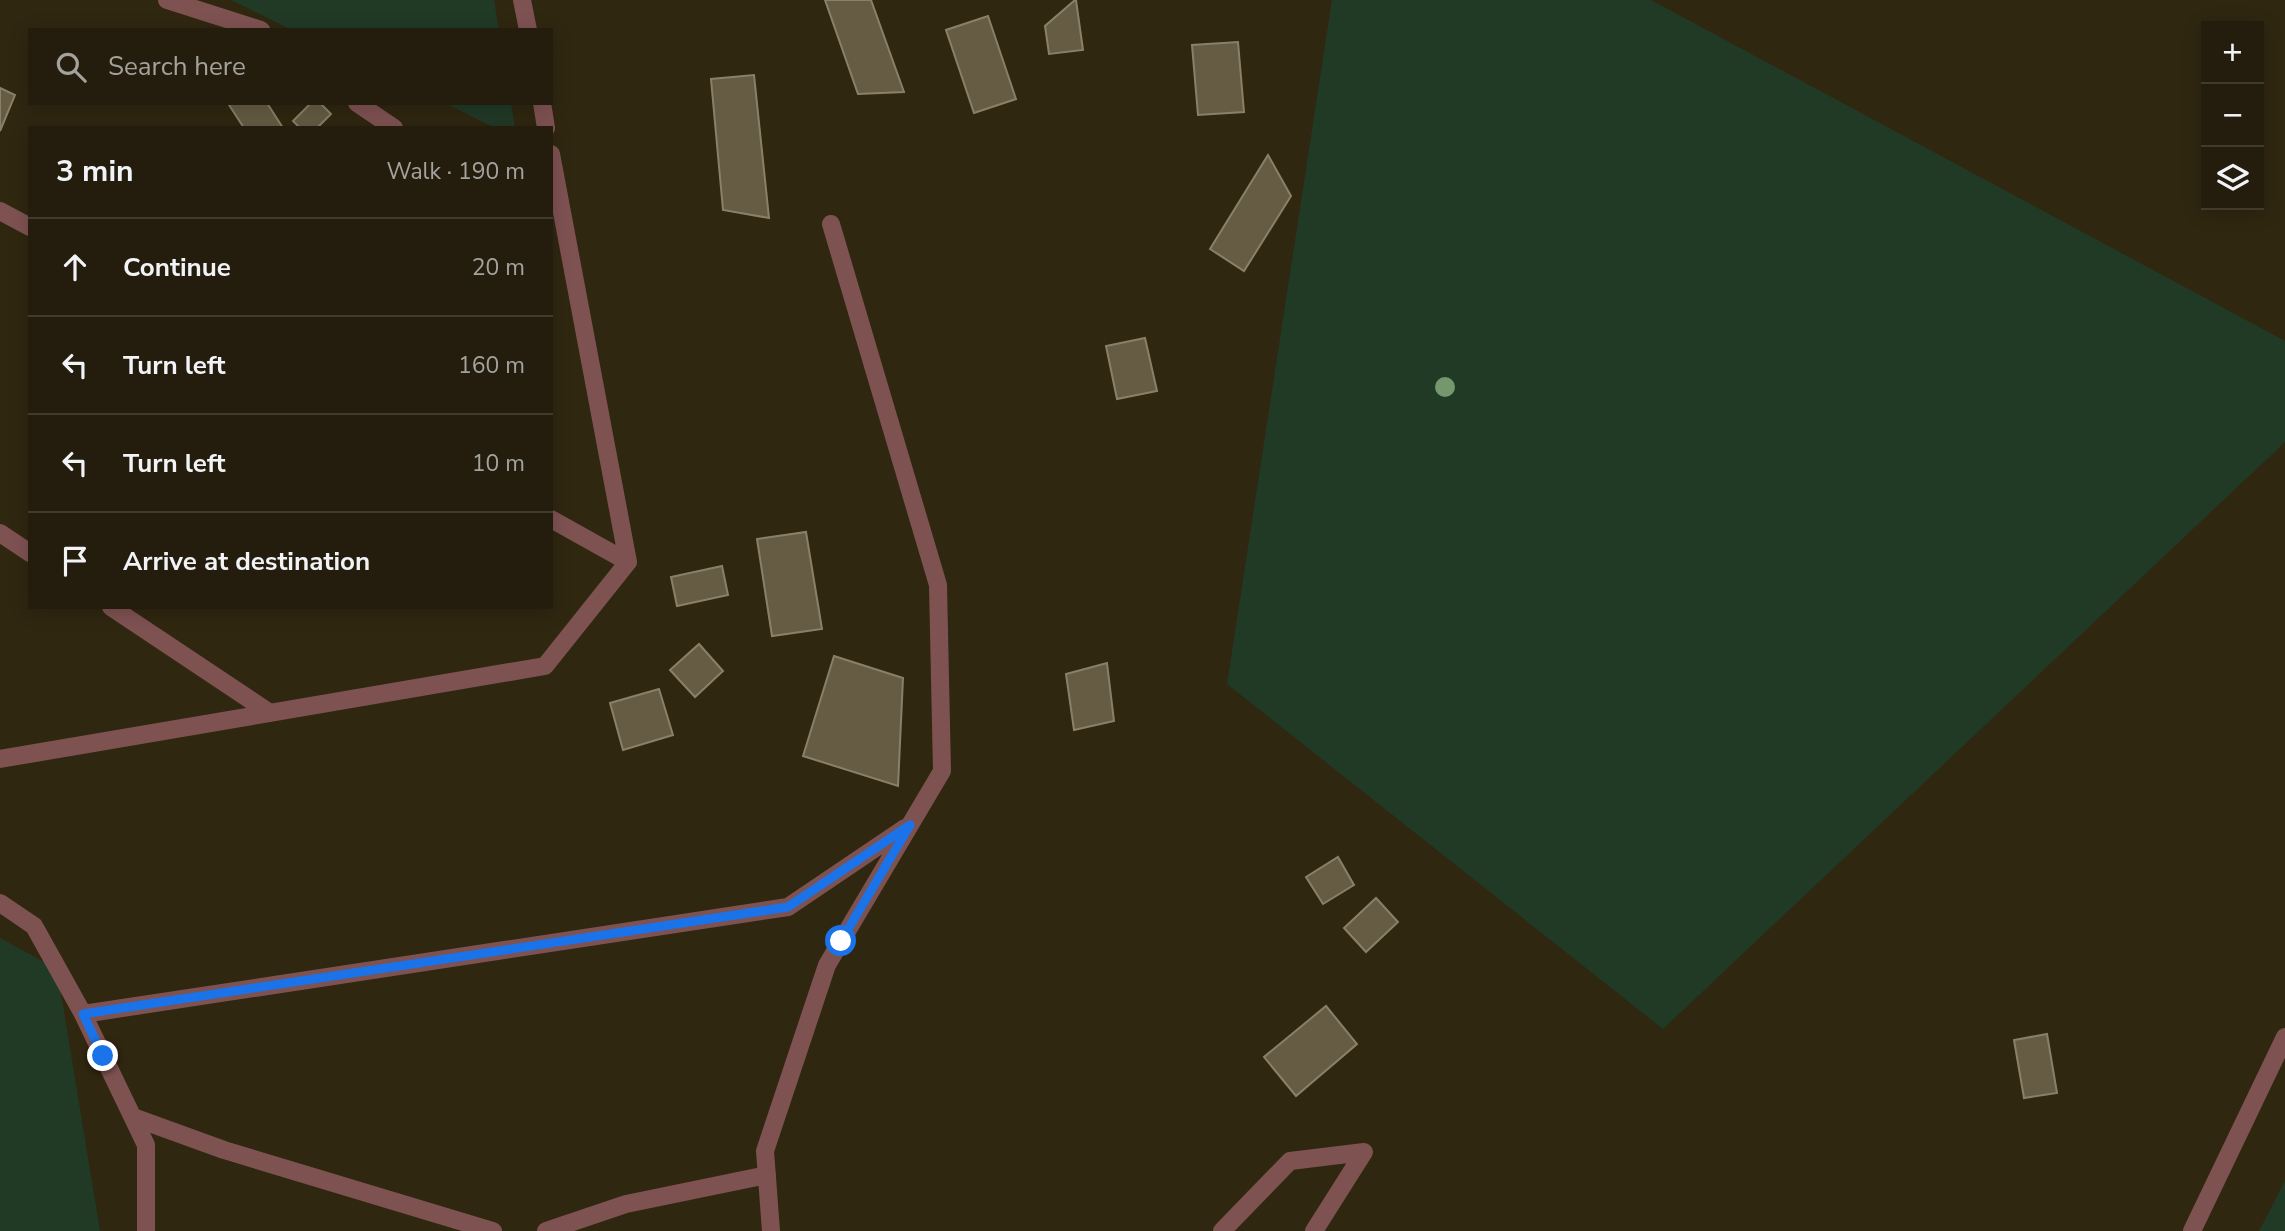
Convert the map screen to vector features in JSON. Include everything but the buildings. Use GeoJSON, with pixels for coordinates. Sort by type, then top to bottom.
{"type":"FeatureCollection","features":[{"type":"Feature","properties":{"kind":"street"},"geometry":{"type":"LineString","coordinates":[[167,0],[255,28]]}},
{"type":"Feature","properties":{"kind":"street"},"geometry":{"type":"LineString","coordinates":[[522,0],[528,28]]}},
{"type":"Feature","properties":{"kind":"street"},"geometry":{"type":"LineString","coordinates":[[360,105],[391,126]]}},
{"type":"Feature","properties":{"kind":"street"},"geometry":{"type":"LineString","coordinates":[[542,105],[546,126]]}},
{"type":"Feature","properties":{"kind":"street"},"geometry":{"type":"LineString","coordinates":[[0,759],[545,666],[628,562],[553,165]]}},
{"type":"Feature","properties":{"kind":"street"},"geometry":{"type":"LineString","coordinates":[[0,211],[28,226]]}},
{"type":"Feature","properties":{"kind":"street"},"geometry":{"type":"LineString","coordinates":[[771,1231],[765,1152],[827,965],[942,771],[938,585],[831,224]]}},
{"type":"Feature","properties":{"kind":"street"},"geometry":{"type":"LineString","coordinates":[[553,520],[628,562]]}},
{"type":"Feature","properties":{"kind":"street"},"geometry":{"type":"LineString","coordinates":[[0,533],[28,552]]}},
{"type":"Feature","properties":{"kind":"street"},"geometry":{"type":"LineString","coordinates":[[114,609],[270,713]]}},
{"type":"Feature","properties":{"kind":"street"},"geometry":{"type":"LineString","coordinates":[[83,1014],[788,907],[910,825]]}},
{"type":"Feature","properties":{"kind":"street"},"geometry":{"type":"LineString","coordinates":[[0,903],[34,926],[83,1014],[146,1145],[146,1231]]}},
{"type":"Feature","properties":{"kind":"street"},"geometry":{"type":"LineString","coordinates":[[2192,1231],[2285,1037]]}},
{"type":"Feature","properties":{"kind":"street"},"geometry":{"type":"LineString","coordinates":[[132,1118],[224,1150],[493,1231]]}},
{"type":"Feature","properties":{"kind":"street"},"geometry":{"type":"LineString","coordinates":[[1222,1231],[1290,1161],[1364,1152],[1314,1231]]}},
{"type":"Feature","properties":{"kind":"street"},"geometry":{"type":"LineString","coordinates":[[546,1231],[626,1204],[767,1175]]}},
{"type":"Feature","properties":{"kind":"green space"},"geometry":{"type":"Polygon","coordinates":[[[231,0],[494,0],[499,28],[288,28],[231,0]]]}},
{"type":"Feature","properties":{"kind":"green space"},"geometry":{"type":"Polygon","coordinates":[[[1332,0],[1651,0],[2285,341],[2285,442],[1663,1029],[1227,684],[1332,0]]]}},
{"type":"Feature","properties":{"kind":"green space"},"geometry":{"type":"Polygon","coordinates":[[[449,105],[511,105],[515,126],[491,126],[449,105]]]}},
{"type":"Feature","properties":{"kind":"green space"},"geometry":{"type":"Polygon","coordinates":[[[0,938],[57,969],[100,1231],[0,1231],[0,938]]]}},
{"type":"Feature","properties":{"kind":"green space"},"geometry":{"type":"Polygon","coordinates":[[[2285,1181],[2285,1231],[2259,1231],[2285,1181]]]}},
{"type":"Feature","properties":{"kind":"route"},"geometry":{"type":"LineString","coordinates":[[103,1056],[83,1014],[788,907],[910,825],[841,941]]}}]}
